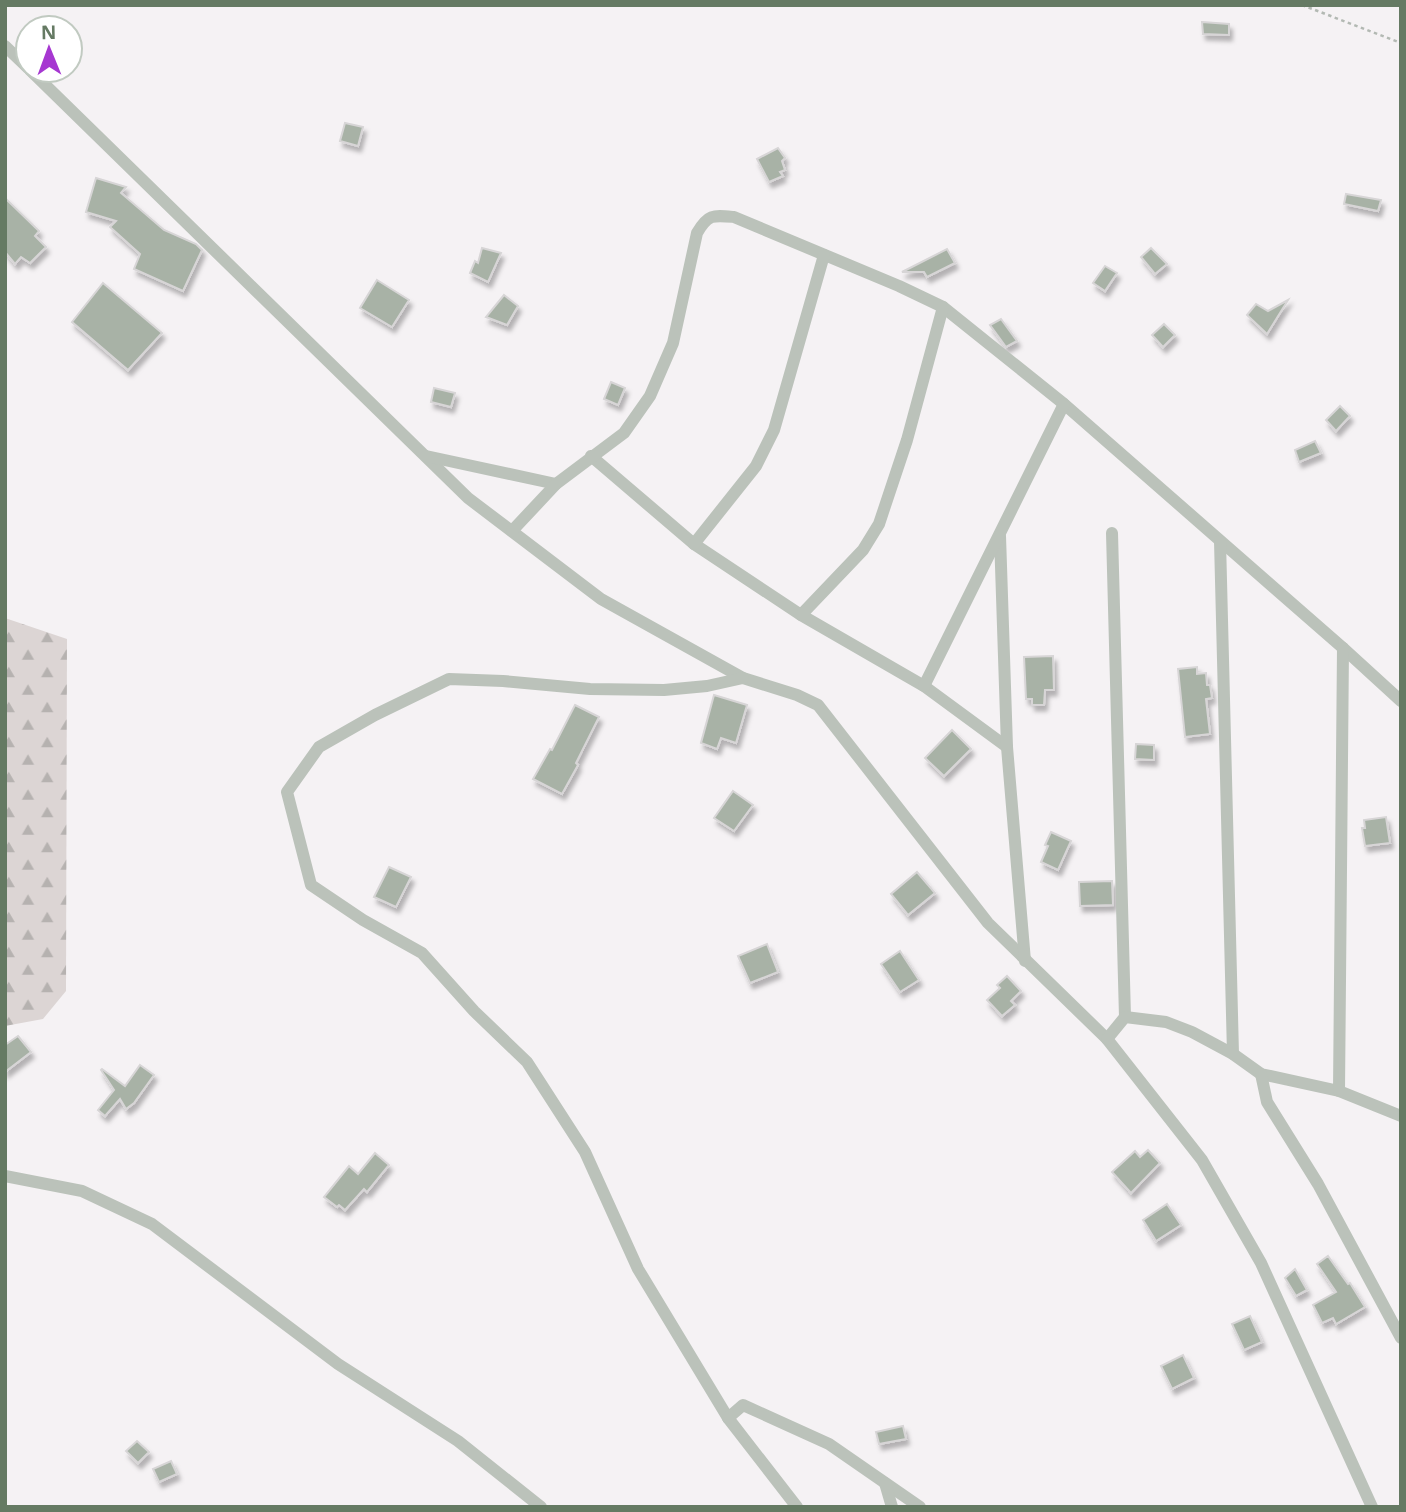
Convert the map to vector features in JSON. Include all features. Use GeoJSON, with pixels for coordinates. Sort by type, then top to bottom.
{"type":"FeatureCollection","features":[{"type":"Feature","properties":{"kind":"street"},"geometry":{"type":"LineString","coordinates":[[44,84],[468,498],[601,599],[743,678],[797,695],[818,705],[988,923],[1107,1038],[1202,1160],[1254,1252],[1372,1507]]}},
{"type":"Feature","properties":{"kind":"street"},"geometry":{"type":"LineString","coordinates":[[512,531],[556,484],[624,433],[650,396],[673,343],[697,233],[704,220],[714,215],[734,217],[943,307],[1064,404],[1401,701]]}},
{"type":"Feature","properties":{"kind":"street"},"geometry":{"type":"LineString","coordinates":[[694,544],[755,466],[774,430],[824,255]]}},
{"type":"Feature","properties":{"kind":"street"},"geometry":{"type":"LineString","coordinates":[[801,615],[863,550],[879,524],[906,440],[943,307]]}},
{"type":"Feature","properties":{"kind":"street"},"geometry":{"type":"LineString","coordinates":[[924,687],[1064,404]]}},
{"type":"Feature","properties":{"kind":"street"},"geometry":{"type":"LineString","coordinates":[[426,456],[556,484]]}},
{"type":"Feature","properties":{"kind":"street"},"geometry":{"type":"LineString","coordinates":[[592,456],[694,544],[801,615],[924,687],[1007,747]]}},
{"type":"Feature","properties":{"kind":"street"},"geometry":{"type":"LineString","coordinates":[[1107,1038],[1125,1017],[1112,533]]}},
{"type":"Feature","properties":{"kind":"street"},"geometry":{"type":"LineString","coordinates":[[1000,536],[1007,747],[1025,961]]}},
{"type":"Feature","properties":{"kind":"street"},"geometry":{"type":"LineString","coordinates":[[1220,541],[1233,1054]]}},
{"type":"Feature","properties":{"kind":"street"},"geometry":{"type":"LineString","coordinates":[[1339,1091],[1343,648]]}},
{"type":"Feature","properties":{"kind":"street"},"geometry":{"type":"LineString","coordinates":[[743,678],[664,690],[590,689],[449,679],[375,715],[319,747],[287,792],[312,885],[363,920],[422,953],[474,1011],[527,1062],[585,1152],[638,1269],[728,1418],[797,1507]]}},
{"type":"Feature","properties":{"kind":"street"},"geometry":{"type":"LineString","coordinates":[[1125,1017],[1166,1022],[1192,1032],[1233,1054],[1261,1074],[1339,1091],[1401,1116]]}},
{"type":"Feature","properties":{"kind":"street"},"geometry":{"type":"LineString","coordinates":[[1261,1074],[1267,1102],[1318,1184],[1401,1338]]}},
{"type":"Feature","properties":{"kind":"street"},"geometry":{"type":"LineString","coordinates":[[5,1176],[82,1191],[152,1224],[338,1364],[458,1441],[541,1507]]}},
{"type":"Feature","properties":{"kind":"street"},"geometry":{"type":"LineString","coordinates":[[728,1418],[743,1405],[829,1444],[920,1507]]}},
{"type":"Feature","properties":{"kind":"street"},"geometry":{"type":"LineString","coordinates":[[886,1483],[892,1507]]}},
{"type":"Feature","properties":{"kind":"path"},"geometry":{"type":"LineString","coordinates":[[1302,5],[1401,43]]}},
{"type":"Feature","properties":{"kind":"green space"},"geometry":{"type":"Polygon","coordinates":[[[5,618],[67,639],[66,991],[43,1019],[5,1026],[5,618]]]}},
{"type":"Feature","properties":{"kind":"building"},"geometry":{"type":"Polygon","coordinates":[[[1202,22],[1229,24],[1229,35],[1203,34],[1202,22]]]}},
{"type":"Feature","properties":{"kind":"building"},"geometry":{"type":"Polygon","coordinates":[[[345,123],[363,127],[358,146],[340,141],[345,123]]]}},
{"type":"Feature","properties":{"kind":"building"},"geometry":{"type":"Polygon","coordinates":[[[778,148],[785,158],[782,161],[785,170],[780,172],[783,176],[769,182],[757,159],[778,148]]]}},
{"type":"Feature","properties":{"kind":"building"},"geometry":{"type":"Polygon","coordinates":[[[96,178],[126,187],[121,193],[164,230],[196,244],[202,250],[183,291],[134,269],[140,254],[110,227],[116,221],[86,212],[96,178]]]}},
{"type":"Feature","properties":{"kind":"building"},"geometry":{"type":"Polygon","coordinates":[[[1346,194],[1381,200],[1378,211],[1344,204],[1346,194]]]}},
{"type":"Feature","properties":{"kind":"building"},"geometry":{"type":"Polygon","coordinates":[[[5,198],[39,231],[35,236],[46,247],[30,263],[21,257],[15,264],[5,252],[5,198]]]}},
{"type":"Feature","properties":{"kind":"building"},"geometry":{"type":"Polygon","coordinates":[[[482,248],[501,253],[488,282],[470,273],[475,261],[478,263],[482,248]]]}},
{"type":"Feature","properties":{"kind":"building"},"geometry":{"type":"Polygon","coordinates":[[[1151,248],[1167,264],[1155,274],[1141,257],[1151,248]]]}},
{"type":"Feature","properties":{"kind":"building"},"geometry":{"type":"Polygon","coordinates":[[[947,249],[955,263],[927,277],[924,272],[902,272],[947,249]]]}},
{"type":"Feature","properties":{"kind":"building"},"geometry":{"type":"Polygon","coordinates":[[[1105,266],[1117,273],[1105,291],[1093,283],[1105,266]]]}},
{"type":"Feature","properties":{"kind":"building"},"geometry":{"type":"Polygon","coordinates":[[[377,280],[409,300],[392,327],[360,308],[377,280]]]}},
{"type":"Feature","properties":{"kind":"building"},"geometry":{"type":"Polygon","coordinates":[[[103,283],[162,333],[128,370],[72,322],[103,283]]]}},
{"type":"Feature","properties":{"kind":"building"},"geometry":{"type":"Polygon","coordinates":[[[504,295],[518,306],[507,325],[486,317],[504,295]]]}},
{"type":"Feature","properties":{"kind":"building"},"geometry":{"type":"Polygon","coordinates":[[[1288,300],[1267,334],[1247,315],[1256,304],[1268,311],[1288,300]]]}},
{"type":"Feature","properties":{"kind":"building"},"geometry":{"type":"Polygon","coordinates":[[[1001,319],[1017,341],[1006,347],[990,325],[1001,319]]]}},
{"type":"Feature","properties":{"kind":"building"},"geometry":{"type":"Polygon","coordinates":[[[1164,324],[1175,335],[1163,347],[1152,335],[1164,324]]]}},
{"type":"Feature","properties":{"kind":"building"},"geometry":{"type":"Polygon","coordinates":[[[611,382],[625,388],[618,405],[604,399],[611,382]]]}},
{"type":"Feature","properties":{"kind":"building"},"geometry":{"type":"Polygon","coordinates":[[[434,388],[455,393],[451,407],[431,402],[434,388]]]}},
{"type":"Feature","properties":{"kind":"building"},"geometry":{"type":"Polygon","coordinates":[[[1340,406],[1350,416],[1336,431],[1326,420],[1340,406]]]}},
{"type":"Feature","properties":{"kind":"building"},"geometry":{"type":"Polygon","coordinates":[[[1315,441],[1321,453],[1299,462],[1295,450],[1315,441]]]}},
{"type":"Feature","properties":{"kind":"building"},"geometry":{"type":"Polygon","coordinates":[[[1053,656],[1054,690],[1045,690],[1044,705],[1032,705],[1032,699],[1026,699],[1024,657],[1053,656]]]}},
{"type":"Feature","properties":{"kind":"building"},"geometry":{"type":"Polygon","coordinates":[[[1197,667],[1197,674],[1206,673],[1207,685],[1210,685],[1212,698],[1206,699],[1210,734],[1185,737],[1178,669],[1197,667]]]}},
{"type":"Feature","properties":{"kind":"building"},"geometry":{"type":"Polygon","coordinates":[[[714,695],[747,705],[736,743],[721,738],[717,749],[701,743],[714,695]]]}},
{"type":"Feature","properties":{"kind":"building"},"geometry":{"type":"Polygon","coordinates":[[[575,705],[599,717],[562,794],[533,779],[550,749],[552,750],[575,705]]]}},
{"type":"Feature","properties":{"kind":"building"},"geometry":{"type":"Polygon","coordinates":[[[952,730],[971,749],[944,776],[925,758],[952,730]]]}},
{"type":"Feature","properties":{"kind":"building"},"geometry":{"type":"Polygon","coordinates":[[[1136,744],[1154,745],[1154,760],[1135,759],[1136,744]]]}},
{"type":"Feature","properties":{"kind":"building"},"geometry":{"type":"Polygon","coordinates":[[[733,791],[753,805],[734,831],[714,818],[733,791]]]}},
{"type":"Feature","properties":{"kind":"building"},"geometry":{"type":"Polygon","coordinates":[[[1386,817],[1390,843],[1365,846],[1362,828],[1365,828],[1364,820],[1386,817]]]}},
{"type":"Feature","properties":{"kind":"building"},"geometry":{"type":"Polygon","coordinates":[[[1051,832],[1071,841],[1058,870],[1041,862],[1051,832]]]}},
{"type":"Feature","properties":{"kind":"building"},"geometry":{"type":"Polygon","coordinates":[[[389,867],[411,877],[396,907],[374,897],[389,867]]]}},
{"type":"Feature","properties":{"kind":"building"},"geometry":{"type":"Polygon","coordinates":[[[917,872],[935,893],[908,915],[891,894],[917,872]]]}},
{"type":"Feature","properties":{"kind":"building"},"geometry":{"type":"Polygon","coordinates":[[[1112,881],[1113,905],[1080,906],[1079,882],[1112,881]]]}},
{"type":"Feature","properties":{"kind":"building"},"geometry":{"type":"Polygon","coordinates":[[[767,944],[778,972],[750,983],[738,956],[767,944]]]}},
{"type":"Feature","properties":{"kind":"building"},"geometry":{"type":"Polygon","coordinates":[[[900,951],[919,980],[900,992],[881,964],[900,951]]]}},
{"type":"Feature","properties":{"kind":"building"},"geometry":{"type":"Polygon","coordinates":[[[1007,976],[1021,991],[1011,1001],[1015,1005],[1002,1016],[987,1000],[1000,988],[997,985],[1007,976]]]}},
{"type":"Feature","properties":{"kind":"building"},"geometry":{"type":"Polygon","coordinates":[[[18,1036],[31,1052],[5,1072],[5,1045],[18,1036]]]}},
{"type":"Feature","properties":{"kind":"building"},"geometry":{"type":"Polygon","coordinates":[[[140,1065],[154,1075],[134,1103],[126,1109],[120,1099],[105,1116],[98,1110],[114,1090],[101,1070],[125,1086],[140,1065]]]}},
{"type":"Feature","properties":{"kind":"building"},"geometry":{"type":"Polygon","coordinates":[[[1148,1150],[1160,1163],[1131,1193],[1112,1172],[1135,1151],[1140,1157],[1148,1150]]]}},
{"type":"Feature","properties":{"kind":"building"},"geometry":{"type":"Polygon","coordinates":[[[375,1153],[389,1165],[367,1192],[364,1189],[345,1210],[324,1197],[349,1166],[358,1174],[375,1153]]]}},
{"type":"Feature","properties":{"kind":"building"},"geometry":{"type":"Polygon","coordinates":[[[1167,1204],[1181,1225],[1156,1241],[1143,1220],[1167,1204]]]}},
{"type":"Feature","properties":{"kind":"building"},"geometry":{"type":"Polygon","coordinates":[[[1328,1256],[1365,1307],[1336,1324],[1333,1318],[1322,1323],[1313,1305],[1336,1292],[1317,1264],[1328,1256]]]}},
{"type":"Feature","properties":{"kind":"building"},"geometry":{"type":"Polygon","coordinates":[[[1295,1269],[1307,1290],[1296,1296],[1285,1278],[1295,1269]]]}},
{"type":"Feature","properties":{"kind":"building"},"geometry":{"type":"Polygon","coordinates":[[[1250,1316],[1262,1342],[1244,1350],[1232,1324],[1250,1316]]]}},
{"type":"Feature","properties":{"kind":"building"},"geometry":{"type":"Polygon","coordinates":[[[1183,1355],[1194,1378],[1172,1389],[1161,1366],[1183,1355]]]}},
{"type":"Feature","properties":{"kind":"building"},"geometry":{"type":"Polygon","coordinates":[[[903,1426],[906,1439],[879,1444],[876,1432],[903,1426]]]}},
{"type":"Feature","properties":{"kind":"building"},"geometry":{"type":"Polygon","coordinates":[[[137,1441],[149,1452],[138,1463],[126,1451],[137,1441]]]}},
{"type":"Feature","properties":{"kind":"building"},"geometry":{"type":"Polygon","coordinates":[[[171,1461],[177,1474],[159,1482],[153,1469],[171,1461]]]}}]}
